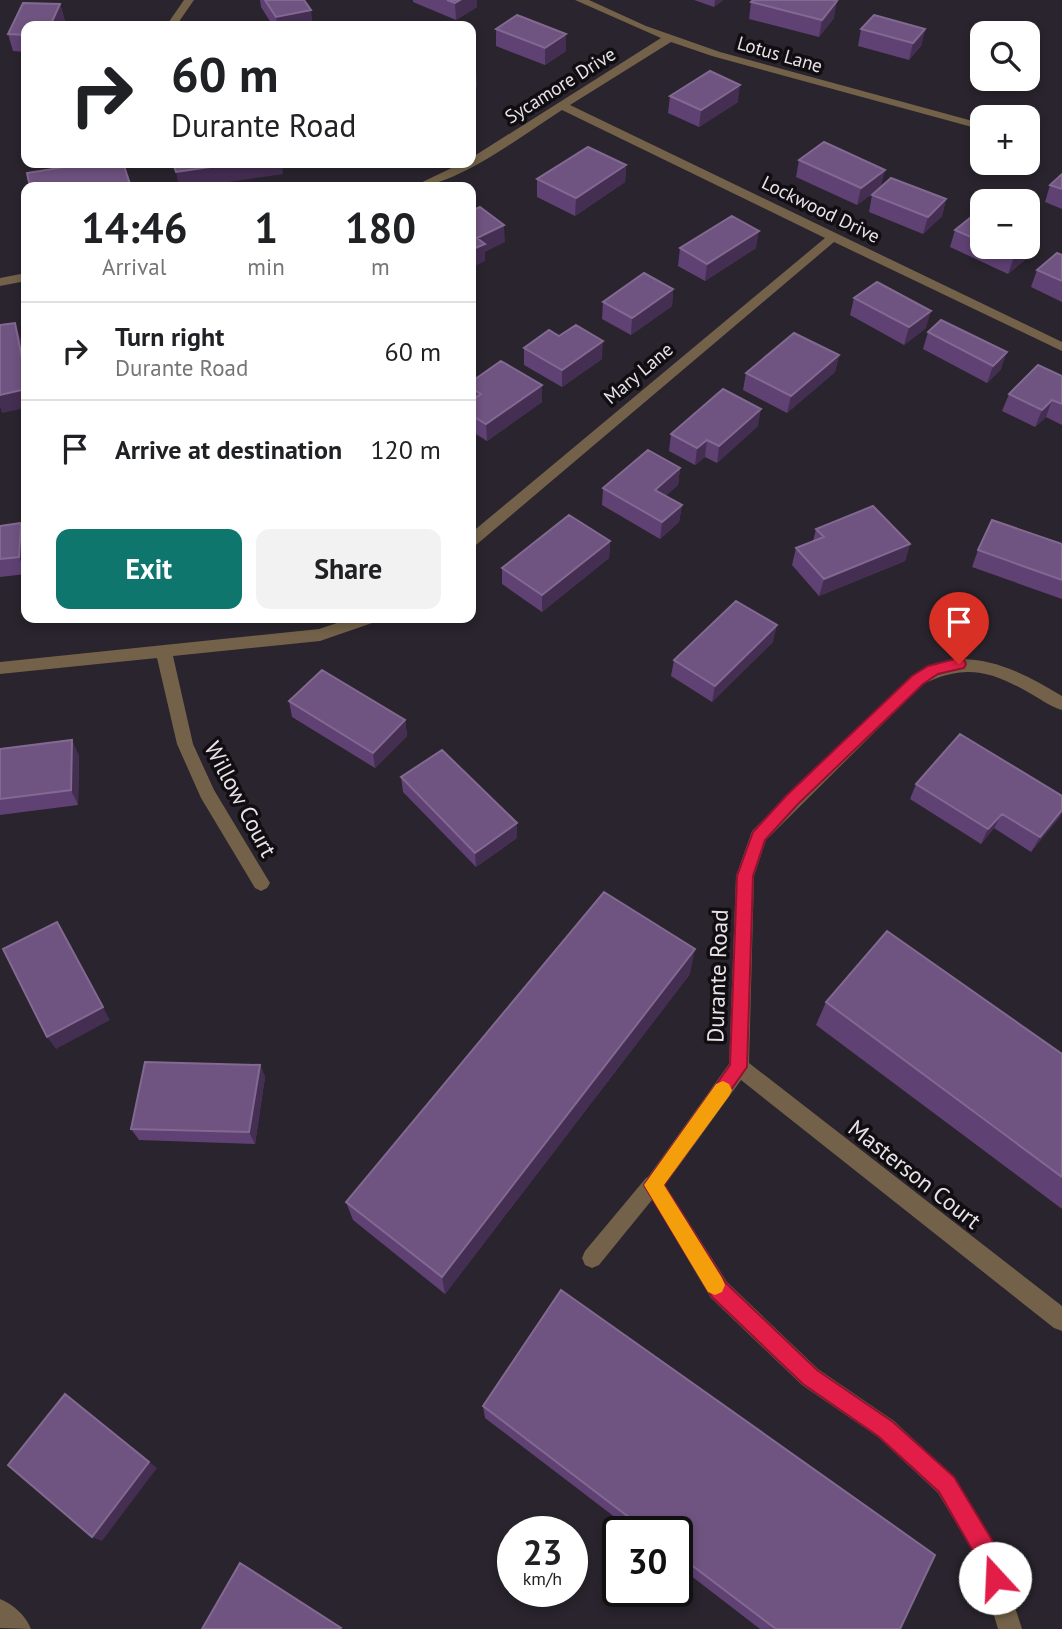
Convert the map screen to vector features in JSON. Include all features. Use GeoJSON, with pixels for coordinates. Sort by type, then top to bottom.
{"type":"FeatureCollection","features":[{"type":"Feature","properties":{"kind":"street"},"geometry":{"type":"LineString","coordinates":[[174,21],[189,0]]}},
{"type":"Feature","properties":{"kind":"street","name":"Lotus Lane"},"geometry":{"type":"LineString","coordinates":[[580,0],[669,38],[774,71],[970,123]]}},
{"type":"Feature","properties":{"kind":"street","name":"Sycamore Drive"},"geometry":{"type":"LineString","coordinates":[[476,160],[669,38]]}},
{"type":"Feature","properties":{"kind":"street","name":"Lockwood Drive"},"geometry":{"type":"LineString","coordinates":[[562,106],[1062,347]]}},
{"type":"Feature","properties":{"kind":"street","name":"Sycamore Drive"},"geometry":{"type":"LineString","coordinates":[[429,182],[460,168]]}},
{"type":"Feature","properties":{"kind":"street","name":"Mary Lane"},"geometry":{"type":"LineString","coordinates":[[476,537],[833,237]]}},
{"type":"Feature","properties":{"kind":"street"},"geometry":{"type":"LineString","coordinates":[[0,282],[21,278]]}},
{"type":"Feature","properties":{"kind":"street"},"geometry":{"type":"LineString","coordinates":[[0,668],[320,635],[355,623]]}},
{"type":"Feature","properties":{"kind":"street","name":"Willow Court"},"geometry":{"type":"LineString","coordinates":[[164,653],[186,744],[207,793],[261,883]]}},
{"type":"Feature","properties":{"kind":"street","name":"Durante Road"},"geometry":{"type":"LineString","coordinates":[[653,1185],[738,1067],[745,876],[758,836],[917,680],[934,670],[959,664],[985,665],[1009,673],[1062,704]]}},
{"type":"Feature","properties":{"kind":"street","name":"Masterson Court"},"geometry":{"type":"LineString","coordinates":[[738,1067],[1062,1320]]}},
{"type":"Feature","properties":{"kind":"street"},"geometry":{"type":"LineString","coordinates":[[653,1185],[719,1290],[810,1377],[886,1429],[946,1485],[987,1553],[1010,1629]]}},
{"type":"Feature","properties":{"kind":"street"},"geometry":{"type":"LineString","coordinates":[[0,1611],[19,1629]]}},
{"type":"Feature","properties":{"kind":"lane"},"geometry":{"type":"LineString","coordinates":[[592,1258],[653,1185]]}},
{"type":"Feature","properties":{"kind":"building"},"geometry":{"type":"Polygon","coordinates":[[[265,0],[304,0],[311,10],[276,17],[265,0]]]}},
{"type":"Feature","properties":{"kind":"building"},"geometry":{"type":"Polygon","coordinates":[[[837,1],[822,20],[751,2],[837,1]]]}},
{"type":"Feature","properties":{"kind":"building"},"geometry":{"type":"Polygon","coordinates":[[[23,3],[60,4],[52,21],[21,21],[21,35],[8,34],[23,3]]]}},
{"type":"Feature","properties":{"kind":"building"},"geometry":{"type":"Polygon","coordinates":[[[517,15],[566,34],[545,48],[496,29],[517,15]]]}},
{"type":"Feature","properties":{"kind":"building"},"geometry":{"type":"Polygon","coordinates":[[[874,15],[925,29],[913,43],[861,29],[874,15]]]}},
{"type":"Feature","properties":{"kind":"building"},"geometry":{"type":"Polygon","coordinates":[[[710,71],[740,85],[701,110],[670,96],[710,71]]]}},
{"type":"Feature","properties":{"kind":"building"},"geometry":{"type":"Polygon","coordinates":[[[824,142],[885,170],[861,188],[799,160],[824,142]]]}},
{"type":"Feature","properties":{"kind":"building"},"geometry":{"type":"Polygon","coordinates":[[[588,147],[626,165],[576,198],[537,179],[588,147]]]}},
{"type":"Feature","properties":{"kind":"building"},"geometry":{"type":"Polygon","coordinates":[[[58,168],[125,168],[129,182],[29,182],[27,173],[58,168]]]}},
{"type":"Feature","properties":{"kind":"building"},"geometry":{"type":"Polygon","coordinates":[[[175,168],[204,168],[176,172],[175,168]]]}},
{"type":"Feature","properties":{"kind":"building"},"geometry":{"type":"Polygon","coordinates":[[[1062,174],[1062,189],[1050,185],[1062,174]]]}},
{"type":"Feature","properties":{"kind":"building"},"geometry":{"type":"Polygon","coordinates":[[[891,178],[946,199],[928,217],[872,195],[891,178]]]}},
{"type":"Feature","properties":{"kind":"building"},"geometry":{"type":"Polygon","coordinates":[[[480,207],[504,225],[477,238],[485,244],[476,248],[476,209],[480,207]]]}},
{"type":"Feature","properties":{"kind":"building"},"geometry":{"type":"Polygon","coordinates":[[[732,216],[759,231],[707,264],[680,248],[732,216]]]}},
{"type":"Feature","properties":{"kind":"building"},"geometry":{"type":"Polygon","coordinates":[[[970,218],[970,237],[955,230],[970,218]]]}},
{"type":"Feature","properties":{"kind":"building"},"geometry":{"type":"Polygon","coordinates":[[[1057,253],[1062,255],[1062,281],[1037,270],[1057,253]]]}},
{"type":"Feature","properties":{"kind":"building"},"geometry":{"type":"Polygon","coordinates":[[[644,273],[673,289],[632,318],[603,302],[644,273]]]}},
{"type":"Feature","properties":{"kind":"building"},"geometry":{"type":"Polygon","coordinates":[[[877,282],[931,311],[909,327],[854,298],[877,282]]]}},
{"type":"Feature","properties":{"kind":"building"},"geometry":{"type":"Polygon","coordinates":[[[941,320],[1007,352],[993,366],[928,332],[941,320]]]}},
{"type":"Feature","properties":{"kind":"building"},"geometry":{"type":"Polygon","coordinates":[[[15,323],[21,353],[21,390],[0,395],[0,325],[15,323]]]}},
{"type":"Feature","properties":{"kind":"building"},"geometry":{"type":"Polygon","coordinates":[[[576,325],[603,341],[562,370],[524,348],[549,330],[559,336],[576,325]]]}},
{"type":"Feature","properties":{"kind":"building"},"geometry":{"type":"Polygon","coordinates":[[[794,333],[839,355],[791,396],[746,373],[794,333]]]}},
{"type":"Feature","properties":{"kind":"building"},"geometry":{"type":"Polygon","coordinates":[[[501,361],[542,385],[486,424],[476,418],[476,398],[481,394],[476,391],[476,378],[501,361]]]}},
{"type":"Feature","properties":{"kind":"building"},"geometry":{"type":"Polygon","coordinates":[[[1038,365],[1062,376],[1062,404],[1052,400],[1042,410],[1009,394],[1038,365]]]}},
{"type":"Feature","properties":{"kind":"building"},"geometry":{"type":"Polygon","coordinates":[[[723,389],[761,409],[719,446],[707,440],[697,448],[671,434],[723,389]]]}},
{"type":"Feature","properties":{"kind":"building"},"geometry":{"type":"Polygon","coordinates":[[[648,450],[680,468],[655,490],[682,505],[662,522],[603,488],[648,450]]]}},
{"type":"Feature","properties":{"kind":"building"},"geometry":{"type":"Polygon","coordinates":[[[873,506],[910,544],[824,579],[796,548],[824,537],[816,529],[873,506]]]}},
{"type":"Feature","properties":{"kind":"building"},"geometry":{"type":"Polygon","coordinates":[[[569,515],[610,541],[542,595],[502,568],[569,515]]]}},
{"type":"Feature","properties":{"kind":"building"},"geometry":{"type":"Polygon","coordinates":[[[992,520],[1062,544],[1062,580],[978,550],[992,520]]]}},
{"type":"Feature","properties":{"kind":"building"},"geometry":{"type":"Polygon","coordinates":[[[21,523],[19,557],[0,559],[0,526],[21,523]]]}},
{"type":"Feature","properties":{"kind":"building"},"geometry":{"type":"Polygon","coordinates":[[[736,601],[777,625],[715,686],[674,660],[736,601]]]}},
{"type":"Feature","properties":{"kind":"building"},"geometry":{"type":"Polygon","coordinates":[[[322,670],[405,720],[373,753],[289,701],[322,670]]]}},
{"type":"Feature","properties":{"kind":"building"},"geometry":{"type":"Polygon","coordinates":[[[960,734],[1062,796],[1062,810],[1040,837],[1002,814],[988,829],[916,784],[960,734]]]}},
{"type":"Feature","properties":{"kind":"building"},"geometry":{"type":"Polygon","coordinates":[[[72,740],[71,790],[0,799],[0,749],[72,740]]]}},
{"type":"Feature","properties":{"kind":"building"},"geometry":{"type":"Polygon","coordinates":[[[442,750],[517,823],[475,853],[401,777],[442,750]]]}},
{"type":"Feature","properties":{"kind":"building"},"geometry":{"type":"Polygon","coordinates":[[[604,892],[695,949],[442,1277],[346,1202],[604,892]]]}},
{"type":"Feature","properties":{"kind":"building"},"geometry":{"type":"Polygon","coordinates":[[[57,922],[103,1007],[47,1037],[3,949],[57,922]]]}},
{"type":"Feature","properties":{"kind":"building"},"geometry":{"type":"Polygon","coordinates":[[[887,931],[1062,1054],[1062,1177],[826,1002],[887,931]]]}},
{"type":"Feature","properties":{"kind":"building"},"geometry":{"type":"Polygon","coordinates":[[[145,1062],[260,1065],[249,1132],[131,1129],[145,1062]]]}},
{"type":"Feature","properties":{"kind":"building"},"geometry":{"type":"Polygon","coordinates":[[[561,1290],[935,1555],[900,1629],[776,1629],[693,1566],[693,1516],[627,1516],[483,1406],[561,1290]]]}},
{"type":"Feature","properties":{"kind":"building"},"geometry":{"type":"Polygon","coordinates":[[[65,1394],[149,1462],[92,1537],[8,1465],[65,1394]]]}},
{"type":"Feature","properties":{"kind":"building"},"geometry":{"type":"Polygon","coordinates":[[[240,1563],[341,1628],[202,1629],[240,1563]]]}},
{"type":"Feature","properties":{"kind":"slow traffic"},"geometry":{"type":"LineString","coordinates":[[715,1285],[653,1185],[723,1090]]}},
{"type":"Feature","properties":{"kind":"route"},"geometry":{"type":"LineString","coordinates":[[959,664],[934,670],[917,680],[758,836],[745,876],[744,967],[738,1067],[653,1185],[719,1290],[810,1377],[886,1429],[946,1485],[987,1553],[995,1578]]}}]}
